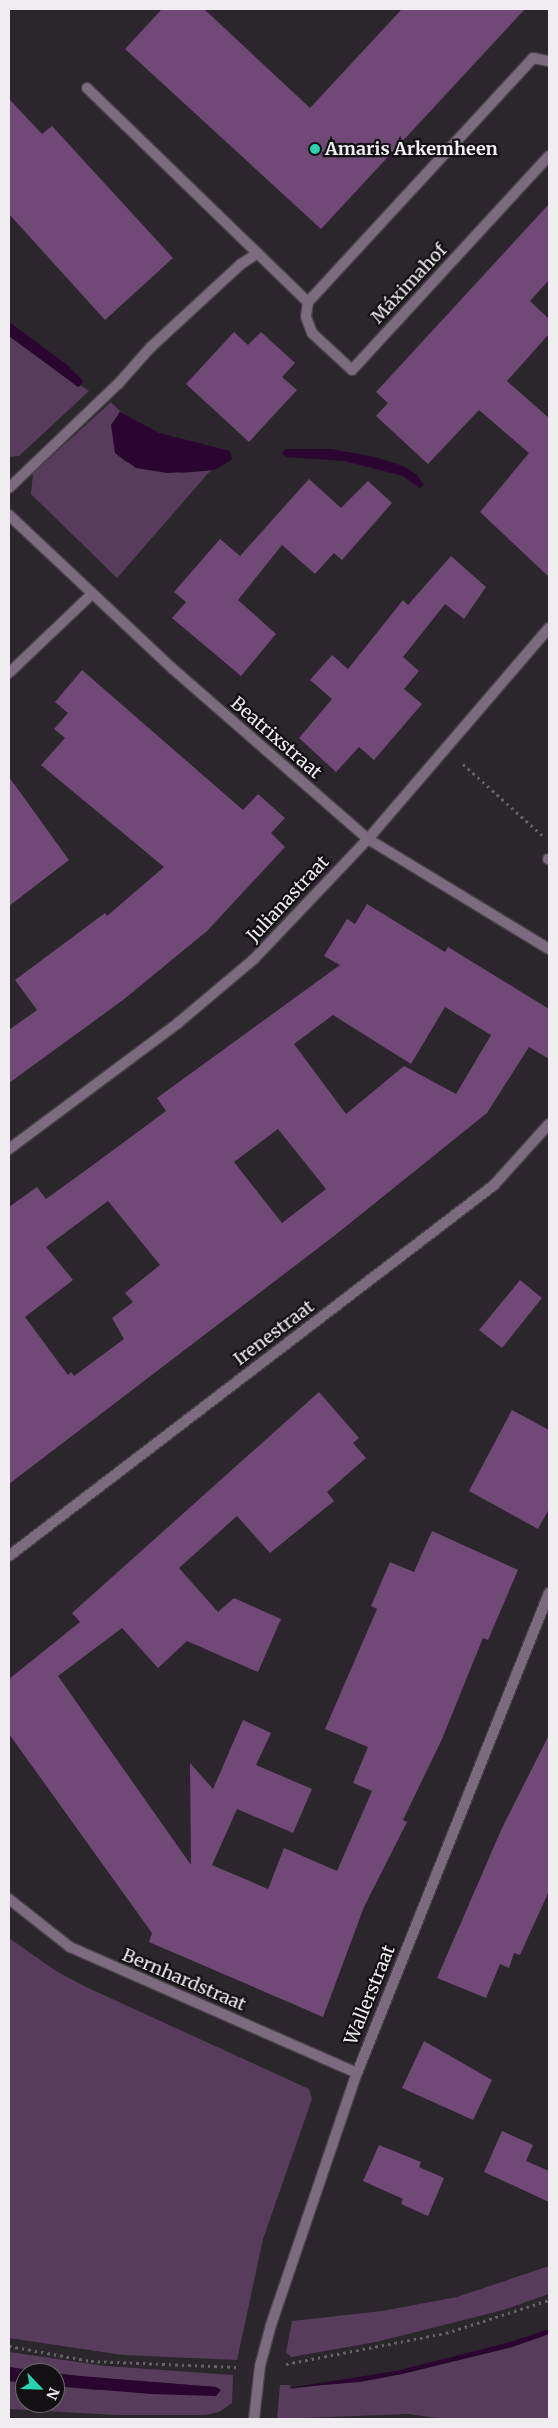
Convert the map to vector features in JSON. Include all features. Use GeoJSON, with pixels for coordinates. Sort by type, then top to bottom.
{"type":"FeatureCollection","features":[{"type":"Feature","properties":{"kind":"street"},"geometry":{"type":"LineString","coordinates":[[88,88],[308,302],[533,58],[549,61]]}},
{"type":"Feature","properties":{"kind":"street","name":"Máximahof"},"geometry":{"type":"LineString","coordinates":[[308,302],[306,317],[312,333],[352,370],[549,156]]}},
{"type":"Feature","properties":{"kind":"street"},"geometry":{"type":"LineString","coordinates":[[9,488],[118,384],[151,347],[240,264],[258,253]]}},
{"type":"Feature","properties":{"kind":"street","name":"Beatrixstraat"},"geometry":{"type":"LineString","coordinates":[[9,515],[92,594],[368,839],[549,949]]}},
{"type":"Feature","properties":{"kind":"street"},"geometry":{"type":"LineString","coordinates":[[9,673],[92,594]]}},
{"type":"Feature","properties":{"kind":"street","name":"Julianastraat"},"geometry":{"type":"LineString","coordinates":[[9,1149],[178,1023],[254,959],[368,839],[549,628]]}},
{"type":"Feature","properties":{"kind":"street","name":"Irenestraat"},"geometry":{"type":"LineString","coordinates":[[9,1556],[494,1185],[549,1124]]}},
{"type":"Feature","properties":{"kind":"street","name":"Wallerstraat"},"geometry":{"type":"LineString","coordinates":[[254,2419],[260,2366],[309,2208],[356,2073],[549,1593]]}},
{"type":"Feature","properties":{"kind":"street","name":"Bernhardstraat"},"geometry":{"type":"LineString","coordinates":[[9,1899],[70,1947],[356,2073]]}},
{"type":"Feature","properties":{"kind":"path"},"geometry":{"type":"LineString","coordinates":[[446,748],[549,842]]}},
{"type":"Feature","properties":{"kind":"path"},"geometry":{"type":"LineString","coordinates":[[9,2346],[91,2361],[260,2366],[417,2340],[549,2300]]}},
{"type":"Feature","properties":{"kind":"shaded area"},"geometry":{"type":"Polygon","coordinates":[[[9,322],[66,364],[83,381],[81,385],[78,387],[9,336],[9,322]]]}},
{"type":"Feature","properties":{"kind":"shaded area"},"geometry":{"type":"Polygon","coordinates":[[[9,336],[89,391],[19,456],[9,457],[9,336]]]}},
{"type":"Feature","properties":{"kind":"shaded area"},"geometry":{"type":"Polygon","coordinates":[[[111,402],[122,413],[119,412],[115,453],[126,462],[183,473],[211,470],[117,578],[31,494],[33,473],[111,402]]]}},
{"type":"Feature","properties":{"kind":"shaded area"},"geometry":{"type":"Polygon","coordinates":[[[120,412],[159,433],[230,451],[232,459],[217,469],[204,471],[167,473],[136,468],[115,453],[111,425],[120,412]]]}},
{"type":"Feature","properties":{"kind":"shaded area"},"geometry":{"type":"Polygon","coordinates":[[[285,449],[331,449],[375,457],[403,466],[416,474],[424,485],[420,488],[403,476],[344,461],[286,457],[282,453],[285,449]]]}},
{"type":"Feature","properties":{"kind":"shaded area"},"geometry":{"type":"Polygon","coordinates":[[[9,1938],[56,1971],[86,1987],[309,2089],[312,2099],[263,2239],[237,2360],[123,2355],[9,2338],[9,1938]]]}},
{"type":"Feature","properties":{"kind":"shaded area"},"geometry":{"type":"Polygon","coordinates":[[[549,2266],[549,2294],[503,2310],[376,2342],[291,2357],[286,2352],[292,2321],[382,2311],[457,2297],[549,2266]]]}},
{"type":"Feature","properties":{"kind":"shaded area"},"geometry":{"type":"Polygon","coordinates":[[[549,2329],[549,2334],[512,2347],[402,2374],[360,2382],[288,2388],[396,2371],[510,2342],[549,2329]]]}},
{"type":"Feature","properties":{"kind":"shaded area"},"geometry":{"type":"Polygon","coordinates":[[[549,2334],[549,2419],[444,2419],[408,2414],[277,2419],[280,2385],[290,2385],[291,2389],[402,2374],[512,2347],[549,2334]]]}},
{"type":"Feature","properties":{"kind":"shaded area"},"geometry":{"type":"Polygon","coordinates":[[[9,2352],[105,2366],[233,2375],[232,2403],[219,2412],[205,2415],[115,2415],[65,2412],[65,2387],[96,2390],[216,2387],[65,2374],[65,2363],[15,2363],[15,2368],[9,2367],[9,2352]]]}},
{"type":"Feature","properties":{"kind":"shaded area"},"geometry":{"type":"Polygon","coordinates":[[[9,2367],[15,2368],[15,2382],[9,2381],[9,2367]]]}},
{"type":"Feature","properties":{"kind":"shaded area"},"geometry":{"type":"Polygon","coordinates":[[[65,2375],[216,2387],[221,2390],[216,2396],[151,2394],[65,2387],[65,2375]]]}},
{"type":"Feature","properties":{"kind":"shaded area"},"geometry":{"type":"Polygon","coordinates":[[[9,2381],[15,2382],[15,2409],[9,2409],[9,2381]]]}},
{"type":"Feature","properties":{"kind":"building","name":"Amaris Arkemheen"},"geometry":{"type":"Polygon","coordinates":[[[162,9],[204,9],[310,108],[402,9],[525,9],[321,229],[125,49],[162,9]]]}},
{"type":"Feature","properties":{"kind":"building"},"geometry":{"type":"Polygon","coordinates":[[[9,99],[42,134],[52,126],[173,258],[105,320],[9,214],[9,99]]]}},
{"type":"Feature","properties":{"kind":"building"},"geometry":{"type":"Polygon","coordinates":[[[549,204],[549,280],[530,301],[549,319],[549,334],[507,381],[549,418],[549,577],[480,512],[529,453],[479,410],[428,464],[376,416],[388,403],[376,392],[549,204]]]}},
{"type":"Feature","properties":{"kind":"building"},"geometry":{"type":"Polygon","coordinates":[[[234,332],[248,345],[261,332],[295,363],[282,377],[297,390],[249,442],[186,384],[234,332]]]}},
{"type":"Feature","properties":{"kind":"building"},"geometry":{"type":"Polygon","coordinates":[[[309,479],[341,508],[368,481],[392,503],[342,560],[334,553],[315,574],[282,545],[238,600],[276,634],[241,676],[172,618],[186,602],[174,592],[220,539],[240,556],[309,479]]]}},
{"type":"Feature","properties":{"kind":"building"},"geometry":{"type":"Polygon","coordinates":[[[451,556],[486,587],[464,619],[445,604],[403,657],[419,671],[404,689],[422,704],[374,760],[359,747],[336,772],[299,738],[332,699],[310,680],[332,655],[348,669],[403,600],[408,605],[451,556]]]}},
{"type":"Feature","properties":{"kind":"building"},"geometry":{"type":"Polygon","coordinates":[[[82,670],[243,810],[258,794],[285,818],[271,833],[285,847],[207,931],[123,1000],[9,1083],[9,1030],[37,1010],[15,980],[105,913],[107,916],[164,867],[41,765],[65,738],[54,729],[68,713],[55,702],[82,670]]]}},
{"type":"Feature","properties":{"kind":"building"},"geometry":{"type":"Polygon","coordinates":[[[9,777],[69,860],[9,906],[9,777]]]}},
{"type":"Feature","properties":{"kind":"building"},"geometry":{"type":"Polygon","coordinates":[[[367,904],[445,952],[448,947],[549,1009],[549,1059],[529,1047],[487,1113],[334,1236],[9,1484],[9,1207],[37,1187],[46,1199],[166,1111],[157,1098],[340,965],[324,956],[347,919],[355,924],[367,904]],[[445,1007],[411,1064],[333,1015],[294,1044],[346,1114],[404,1066],[456,1094],[491,1035],[445,1007]],[[278,1129],[234,1162],[282,1223],[326,1189],[278,1129]],[[108,1201],[46,1247],[73,1280],[25,1317],[68,1375],[71,1372],[74,1376],[124,1339],[112,1318],[133,1302],[125,1293],[160,1265],[108,1201]]]}},
{"type":"Feature","properties":{"kind":"building"},"geometry":{"type":"Polygon","coordinates":[[[520,1280],[542,1298],[502,1348],[479,1330],[520,1280]]]}},
{"type":"Feature","properties":{"kind":"building"},"geometry":{"type":"Polygon","coordinates":[[[319,1392],[359,1438],[353,1443],[366,1458],[327,1492],[334,1501],[270,1553],[237,1516],[179,1568],[218,1612],[234,1598],[281,1619],[258,1672],[187,1641],[158,1668],[122,1628],[58,1676],[191,1865],[190,1763],[213,1789],[243,1720],[271,1733],[256,1765],[312,1789],[293,1833],[237,1809],[212,1865],[268,1889],[284,1848],[337,1871],[372,1791],[353,1783],[368,1747],[325,1729],[377,1609],[371,1606],[390,1562],[414,1572],[432,1531],[518,1570],[488,1640],[483,1638],[442,1739],[403,1820],[407,1822],[364,1907],[323,2017],[149,1942],[152,1933],[9,1734],[9,1679],[80,1622],[72,1613],[319,1392]]]}},
{"type":"Feature","properties":{"kind":"building"},"geometry":{"type":"Polygon","coordinates":[[[512,1410],[549,1430],[549,1509],[538,1529],[469,1491],[512,1410]]]}},
{"type":"Feature","properties":{"kind":"building"},"geometry":{"type":"Polygon","coordinates":[[[549,1735],[549,1891],[520,1955],[514,1953],[509,1968],[500,1964],[486,1998],[437,1978],[502,1828],[549,1735]]]}},
{"type":"Feature","properties":{"kind":"building"},"geometry":{"type":"Polygon","coordinates":[[[424,2041],[492,2080],[473,2120],[402,2088],[424,2041]]]}},
{"type":"Feature","properties":{"kind":"building"},"geometry":{"type":"Polygon","coordinates":[[[502,2131],[533,2145],[526,2161],[549,2171],[549,2202],[484,2172],[502,2131]]]}},
{"type":"Feature","properties":{"kind":"building"},"geometry":{"type":"Polygon","coordinates":[[[379,2145],[421,2162],[419,2167],[444,2178],[428,2216],[401,2204],[403,2199],[363,2181],[379,2145]]]}},
{"type":"Feature","properties":{"kind":"place","name":"Amaris Arkemheen"},"geometry":{"type":"Point","coordinates":[315,149]}}]}
